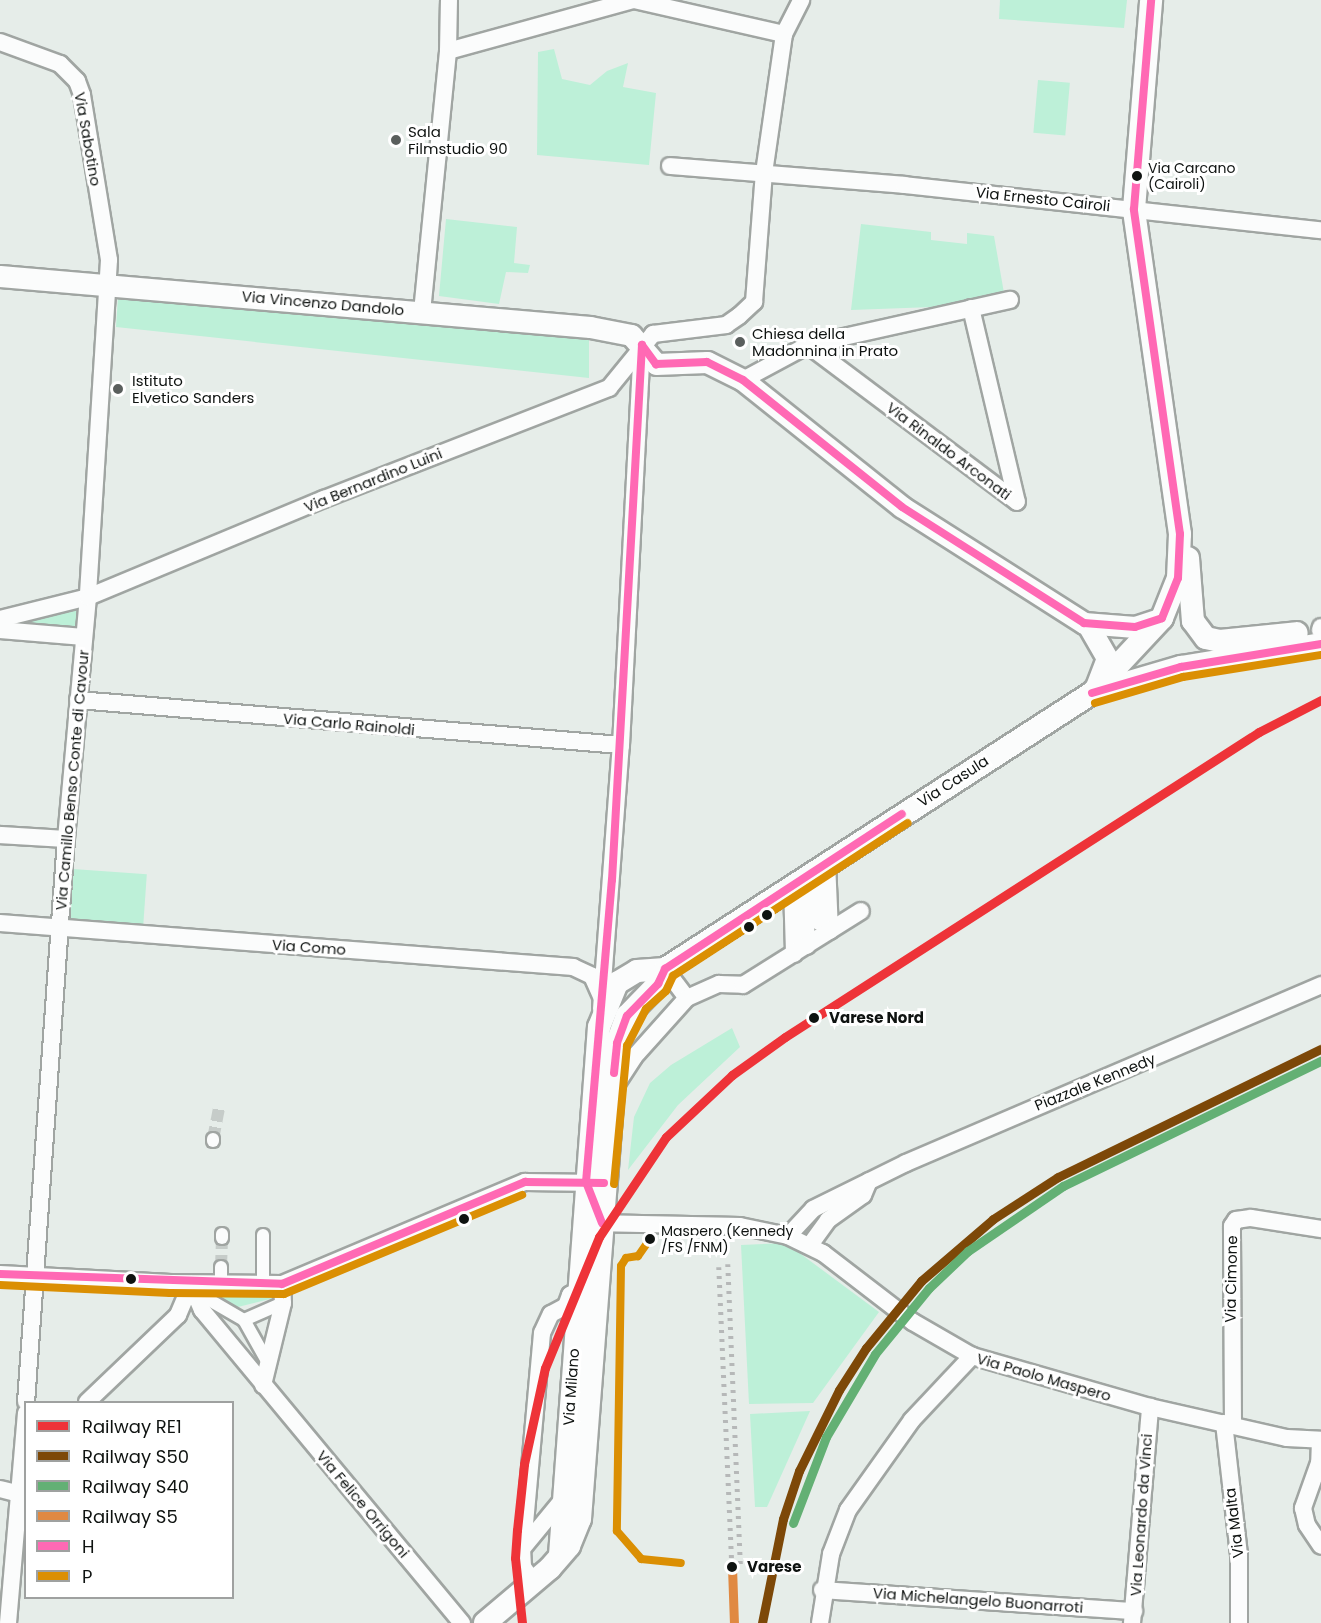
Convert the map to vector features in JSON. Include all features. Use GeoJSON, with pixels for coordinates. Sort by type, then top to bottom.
{"type":"FeatureCollection","features":[{"type":"Feature","properties":{"kind":"main road"},"geometry":{"type":"LineString","coordinates":[[1151,0],[1134,209],[1180,534],[1191,571],[1193,612],[1201,634],[1222,650]]}},
{"type":"Feature","properties":{"kind":"main road"},"geometry":{"type":"LineString","coordinates":[[1092,693],[1162,618],[1178,578],[1180,534]]}},
{"type":"Feature","properties":{"kind":"main road"},"geometry":{"type":"LineString","coordinates":[[1092,693],[1222,650],[1321,633]]}},
{"type":"Feature","properties":{"kind":"main road","name":"Via Casula"},"geometry":{"type":"LineString","coordinates":[[599,1027],[617,983],[637,971],[665,969],[810,873],[1092,693]]}},
{"type":"Feature","properties":{"kind":"main road","name":"Via Casula"},"geometry":{"type":"LineString","coordinates":[[615,1057],[627,1016],[658,984],[665,969]]}},
{"type":"Feature","properties":{"kind":"main road","name":"Via Milano"},"geometry":{"type":"LineString","coordinates":[[484,1623],[535,1584],[572,1540],[580,1519],[595,1183],[599,1027]]}},
{"type":"Feature","properties":{"kind":"main road","name":"Via Milano"},"geometry":{"type":"LineString","coordinates":[[595,1183],[611,1100],[615,1057]]}},
{"type":"Feature","properties":{"kind":"main road","name":"Via Milano"},"geometry":{"type":"LineString","coordinates":[[560,1555],[578,1290],[593,1223]]}},
{"type":"Feature","properties":{"kind":"street"},"geometry":{"type":"LineString","coordinates":[[422,312],[447,44],[449,0]]}},
{"type":"Feature","properties":{"kind":"street"},"geometry":{"type":"LineString","coordinates":[[447,44],[633,0],[784,34]]}},
{"type":"Feature","properties":{"kind":"street"},"geometry":{"type":"LineString","coordinates":[[642,345],[653,334],[726,325],[754,302],[764,173],[784,34],[801,0]]}},
{"type":"Feature","properties":{"kind":"street","name":"Via Sabotino"},"geometry":{"type":"LineString","coordinates":[[0,42],[60,64],[77,81],[107,249],[108,284]]}},
{"type":"Feature","properties":{"kind":"street","name":"Via Ernesto Cairoli"},"geometry":{"type":"LineString","coordinates":[[670,166],[1134,209],[1321,230]]}},
{"type":"Feature","properties":{"kind":"street","name":"Via Vincenzo Dandolo"},"geometry":{"type":"LineString","coordinates":[[0,276],[594,327],[631,335],[642,345],[656,364],[707,362],[743,380]]}},
{"type":"Feature","properties":{"kind":"street","name":"Via Camillo Benso Conte di Cavour"},"geometry":{"type":"LineString","coordinates":[[26,1401],[66,839],[88,597],[108,284]]}},
{"type":"Feature","properties":{"kind":"street"},"geometry":{"type":"LineString","coordinates":[[1010,300],[808,345],[743,380],[902,507],[1034,595],[1088,625],[1135,627],[1162,618]]}},
{"type":"Feature","properties":{"kind":"street","name":"Via Rinaldo Arconati"},"geometry":{"type":"LineString","coordinates":[[808,345],[1017,502],[971,308]]}},
{"type":"Feature","properties":{"kind":"street","name":"Via Bernardino Luini"},"geometry":{"type":"LineString","coordinates":[[0,619],[88,597],[324,499],[609,388],[642,345]]}},
{"type":"Feature","properties":{"kind":"street","name":"Via Milano"},"geometry":{"type":"LineString","coordinates":[[599,1027],[621,745],[642,345]]}},
{"type":"Feature","properties":{"kind":"street"},"geometry":{"type":"LineString","coordinates":[[1088,625],[1107,658],[1092,693]]}},
{"type":"Feature","properties":{"kind":"street"},"geometry":{"type":"LineString","coordinates":[[0,630],[84,637]]}},
{"type":"Feature","properties":{"kind":"street","name":"Via Carlo Rainoldi"},"geometry":{"type":"LineString","coordinates":[[78,700],[621,745]]}},
{"type":"Feature","properties":{"kind":"street"},"geometry":{"type":"LineString","coordinates":[[0,835],[66,839]]}},
{"type":"Feature","properties":{"kind":"street"},"geometry":{"type":"LineString","coordinates":[[810,873],[813,942]]}},
{"type":"Feature","properties":{"kind":"street"},"geometry":{"type":"LineString","coordinates":[[810,873],[813,942]]}},
{"type":"Feature","properties":{"kind":"street"},"geometry":{"type":"LineString","coordinates":[[611,1100],[619,1076],[648,1046],[687,998],[719,984],[742,985],[861,911]]}},
{"type":"Feature","properties":{"kind":"street","name":"Via Como"},"geometry":{"type":"LineString","coordinates":[[0,922],[573,967],[592,976],[602,998]]}},
{"type":"Feature","properties":{"kind":"street"},"geometry":{"type":"LineString","coordinates":[[665,969],[687,998]]}},
{"type":"Feature","properties":{"kind":"street","name":"Piazzale Kennedy"},"geometry":{"type":"LineString","coordinates":[[788,1236],[813,1209],[906,1163],[1321,985]]}},
{"type":"Feature","properties":{"kind":"street","name":"Piazzale Kennedy"},"geometry":{"type":"LineString","coordinates":[[810,1245],[828,1220],[863,1195],[869,1181]]}},
{"type":"Feature","properties":{"kind":"street"},"geometry":{"type":"LineString","coordinates":[[88,1401],[178,1315],[192,1294],[221,1285],[282,1284],[525,1182],[595,1183]]}},
{"type":"Feature","properties":{"kind":"street","name":"Via Cimone"},"geometry":{"type":"LineString","coordinates":[[1229,1424],[1232,1226],[1236,1220],[1251,1218],[1321,1229]]}},
{"type":"Feature","properties":{"kind":"street","name":"Via Paolo Maspero"},"geometry":{"type":"LineString","coordinates":[[593,1223],[740,1226],[788,1236],[810,1245],[913,1322],[972,1356],[1150,1407],[1287,1438],[1321,1440]]}},
{"type":"Feature","properties":{"kind":"street"},"geometry":{"type":"LineString","coordinates":[[263,1235],[263,1286]]}},
{"type":"Feature","properties":{"kind":"street"},"geometry":{"type":"LineString","coordinates":[[221,1267],[221,1285]]}},
{"type":"Feature","properties":{"kind":"street"},"geometry":{"type":"LineString","coordinates":[[0,1274],[192,1294],[206,1298],[244,1320],[267,1361]]}},
{"type":"Feature","properties":{"kind":"street"},"geometry":{"type":"LineString","coordinates":[[263,1385],[267,1361],[283,1303],[282,1284]]}},
{"type":"Feature","properties":{"kind":"street"},"geometry":{"type":"LineString","coordinates":[[535,1584],[523,1567],[540,1343],[545,1323],[578,1290]]}},
{"type":"Feature","properties":{"kind":"street","name":"Via Felice Orrigoni"},"geometry":{"type":"LineString","coordinates":[[192,1294],[263,1385],[462,1623]]}},
{"type":"Feature","properties":{"kind":"street"},"geometry":{"type":"LineString","coordinates":[[244,1320],[283,1303]]}},
{"type":"Feature","properties":{"kind":"street"},"geometry":{"type":"LineString","coordinates":[[820,1623],[822,1590],[831,1554],[848,1510],[912,1420],[972,1356]]}},
{"type":"Feature","properties":{"kind":"street","name":"Via Leonardo da Vinci"},"geometry":{"type":"LineString","coordinates":[[1133,1617],[1150,1407]]}},
{"type":"Feature","properties":{"kind":"street","name":"Via Malta"},"geometry":{"type":"LineString","coordinates":[[1229,1424],[1230,1489],[1239,1555],[1239,1623]]}},
{"type":"Feature","properties":{"kind":"street"},"geometry":{"type":"LineString","coordinates":[[1321,1440],[1319,1463],[1303,1509],[1307,1525],[1321,1546]]}},
{"type":"Feature","properties":{"kind":"street"},"geometry":{"type":"LineString","coordinates":[[8,1623],[5,1493],[24,1464]]}},
{"type":"Feature","properties":{"kind":"street"},"geometry":{"type":"LineString","coordinates":[[524,1546],[563,1499]]}},
{"type":"Feature","properties":{"kind":"street","name":"Via Michelangelo Buonarroti"},"geometry":{"type":"LineString","coordinates":[[822,1590],[1133,1617]]}},
{"type":"Feature","properties":{"kind":"green space"},"geometry":{"type":"Polygon","coordinates":[[[1000,0],[1127,0],[1124,28],[999,19],[1000,0]]]}},
{"type":"Feature","properties":{"kind":"green space"},"geometry":{"type":"Polygon","coordinates":[[[554,49],[562,79],[590,85],[607,71],[628,63],[623,87],[656,93],[649,165],[537,155],[538,52],[554,49]]]}},
{"type":"Feature","properties":{"kind":"green space"},"geometry":{"type":"Polygon","coordinates":[[[1038,80],[1070,83],[1065,136],[1033,133],[1038,80]]]}},
{"type":"Feature","properties":{"kind":"green space"},"geometry":{"type":"Polygon","coordinates":[[[446,219],[517,227],[514,263],[530,265],[528,273],[506,272],[499,304],[439,296],[446,219]]]}},
{"type":"Feature","properties":{"kind":"green space"},"geometry":{"type":"Polygon","coordinates":[[[861,224],[931,232],[931,240],[967,244],[967,233],[994,236],[1004,293],[960,306],[851,310],[861,224]]]}},
{"type":"Feature","properties":{"kind":"green space"},"geometry":{"type":"Polygon","coordinates":[[[118,297],[589,339],[589,378],[116,327],[118,297]]]}},
{"type":"Feature","properties":{"kind":"green space"},"geometry":{"type":"Polygon","coordinates":[[[76,599],[81,619],[79,634],[0,627],[76,599]]]}},
{"type":"Feature","properties":{"kind":"green space"},"geometry":{"type":"Polygon","coordinates":[[[73,869],[147,874],[143,934],[69,929],[73,869]]]}},
{"type":"Feature","properties":{"kind":"green space"},"geometry":{"type":"Polygon","coordinates":[[[732,1028],[740,1047],[678,1105],[628,1170],[634,1117],[650,1083],[671,1065],[732,1028]]]}},
{"type":"Feature","properties":{"kind":"green space"},"geometry":{"type":"Polygon","coordinates":[[[786,1243],[879,1312],[813,1403],[749,1404],[741,1245],[786,1243]]]}},
{"type":"Feature","properties":{"kind":"green space"},"geometry":{"type":"Polygon","coordinates":[[[210,1293],[274,1298],[238,1307],[208,1296],[210,1293]]]}},
{"type":"Feature","properties":{"kind":"green space"},"geometry":{"type":"Polygon","coordinates":[[[810,1411],[767,1507],[755,1507],[750,1414],[810,1411]]]}},
{"type":"Feature","properties":{"kind":"tunnel"},"geometry":{"type":"LineString","coordinates":[[213,1139],[219,1108]]}},
{"type":"Feature","properties":{"kind":"tunnel"},"geometry":{"type":"LineString","coordinates":[[221,1267],[222,1238]]}},
{"type":"Feature","properties":{"kind":"railway"},"geometry":{"type":"LineString","coordinates":[[728,1264],[741,1568]]}},
{"type":"Feature","properties":{"kind":"railway"},"geometry":{"type":"LineString","coordinates":[[719,1267],[732,1567]]}},
{"type":"Feature","properties":{"kind":"rail line","name":"RE1"},"geometry":{"type":"LineString","coordinates":[[522,1623],[515,1558],[517,1530],[524,1464],[545,1368],[599,1237],[666,1137],[732,1075],[785,1037],[1259,732],[1321,700]]}},
{"type":"Feature","properties":{"kind":"rail line","name":"S50"},"geometry":{"type":"LineString","coordinates":[[762,1623],[783,1519],[799,1471],[839,1390],[866,1348],[921,1281],[993,1219],[1058,1177],[1321,1049]]}},
{"type":"Feature","properties":{"kind":"rail line","name":"S40"},"geometry":{"type":"LineString","coordinates":[[793,1523],[826,1437],[875,1354],[929,1288],[968,1251],[1063,1186],[1321,1061]]}},
{"type":"Feature","properties":{"kind":"rail line","name":"S5"},"geometry":{"type":"LineString","coordinates":[[732,1567],[734,1623]]}},
{"type":"Feature","properties":{"kind":"transit line","name":"H"},"geometry":{"type":"LineString","coordinates":[[642,345],[656,364],[707,362],[743,380],[902,507],[1084,623],[1135,627],[1162,618],[1178,578],[1180,534],[1134,209],[1151,0]]}},
{"type":"Feature","properties":{"kind":"transit line","name":"H"},"geometry":{"type":"LineString","coordinates":[[602,1223],[586,1182],[612,880],[642,345]]}},
{"type":"Feature","properties":{"kind":"transit line","name":"H"},"geometry":{"type":"LineString","coordinates":[[1092,693],[1181,667],[1321,644]]}},
{"type":"Feature","properties":{"kind":"transit line","name":"P"},"geometry":{"type":"LineString","coordinates":[[1095,703],[1183,677],[1321,655]]}},
{"type":"Feature","properties":{"kind":"transit line","name":"H"},"geometry":{"type":"LineString","coordinates":[[614,1073],[617,1043],[627,1016],[658,984],[665,969],[902,814]]}},
{"type":"Feature","properties":{"kind":"transit line","name":"P"},"geometry":{"type":"LineString","coordinates":[[614,1184],[627,1046],[646,1009],[666,991],[673,976],[908,823]]}},
{"type":"Feature","properties":{"kind":"transit line","name":"H"},"geometry":{"type":"LineString","coordinates":[[0,1274],[282,1284],[525,1182],[604,1183]]}},
{"type":"Feature","properties":{"kind":"transit line","name":"P"},"geometry":{"type":"LineString","coordinates":[[0,1285],[170,1293],[284,1294],[522,1195]]}},
{"type":"Feature","properties":{"kind":"transit line","name":"P"},"geometry":{"type":"LineString","coordinates":[[650,1239],[638,1256],[626,1258],[621,1266],[617,1531],[641,1559],[681,1563]]}},
{"type":"Feature","properties":{"kind":"place","name":"Sala Filmstudio 90"},"geometry":{"type":"Point","coordinates":[396,140]}},
{"type":"Feature","properties":{"kind":"place","name":"Via Carcano (Cairoli)"},"geometry":{"type":"Point","coordinates":[1137,176]}},
{"type":"Feature","properties":{"kind":"place","name":"Chiesa della Madonnina in Prato"},"geometry":{"type":"Point","coordinates":[740,342]}},
{"type":"Feature","properties":{"kind":"place","name":"Istituto Elvetico Sanders"},"geometry":{"type":"Point","coordinates":[118,389]}},
{"type":"Feature","properties":{"kind":"place","name":"Varese Nord"},"geometry":{"type":"Point","coordinates":[814,1018]}},
{"type":"Feature","properties":{"kind":"place","name":"Maspero (Kennedy /FS /FNM)"},"geometry":{"type":"Point","coordinates":[650,1239]}},
{"type":"Feature","properties":{"kind":"place","name":"Varese"},"geometry":{"type":"Point","coordinates":[732,1567]}}]}
